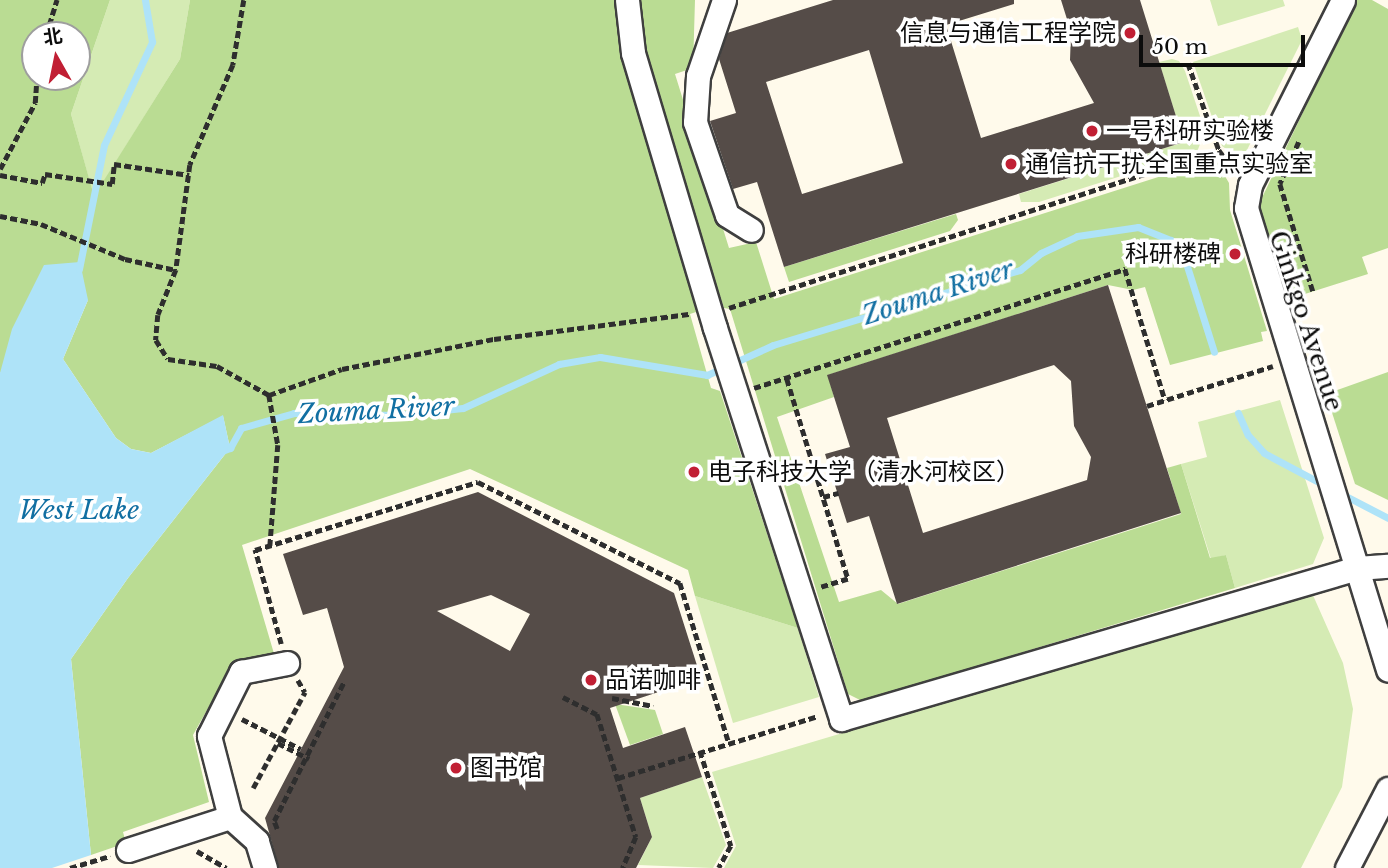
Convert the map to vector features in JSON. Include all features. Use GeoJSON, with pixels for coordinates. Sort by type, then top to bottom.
{"type":"FeatureCollection","features":[{"type":"Feature","properties":{"kind":"street"},"geometry":{"type":"LineString","coordinates":[[627,0],[633,53],[713,321],[841,719],[1357,568],[1388,566]]}},
{"type":"Feature","properties":{"kind":"street"},"geometry":{"type":"LineString","coordinates":[[724,0],[698,76],[695,122],[727,215],[751,230]]}},
{"type":"Feature","properties":{"kind":"street","name":"Ginkgo Avenue"},"geometry":{"type":"LineString","coordinates":[[1343,0],[1249,191],[1249,229],[1388,670]]}},
{"type":"Feature","properties":{"kind":"street"},"geometry":{"type":"LineString","coordinates":[[265,868],[257,841],[230,817],[209,736],[241,672],[287,663]]}},
{"type":"Feature","properties":{"kind":"street"},"geometry":{"type":"LineString","coordinates":[[1348,868],[1388,789]]}},
{"type":"Feature","properties":{"kind":"street"},"geometry":{"type":"LineString","coordinates":[[128,850],[230,817]]}},
{"type":"Feature","properties":{"kind":"path"},"geometry":{"type":"LineString","coordinates":[[50,21],[57,0]]}},
{"type":"Feature","properties":{"kind":"path"},"geometry":{"type":"LineString","coordinates":[[244,0],[233,65],[189,175],[176,270],[158,315],[156,340],[168,359],[217,366],[269,395],[342,369],[494,339],[609,321],[713,321],[1219,150]]}},
{"type":"Feature","properties":{"kind":"path"},"geometry":{"type":"LineString","coordinates":[[1188,63],[1219,150],[1249,191]]}},
{"type":"Feature","properties":{"kind":"path"},"geometry":{"type":"LineString","coordinates":[[36,91],[35,103],[0,172],[42,183],[45,174],[112,184],[114,164],[189,175]]}},
{"type":"Feature","properties":{"kind":"path"},"geometry":{"type":"LineString","coordinates":[[1302,135],[1280,184],[1313,291]]}},
{"type":"Feature","properties":{"kind":"path"},"geometry":{"type":"LineString","coordinates":[[0,216],[41,224],[124,259],[176,270]]}},
{"type":"Feature","properties":{"kind":"path"},"geometry":{"type":"LineString","coordinates":[[734,387],[787,379],[1125,269],[1166,400]]}},
{"type":"Feature","properties":{"kind":"path"},"geometry":{"type":"LineString","coordinates":[[1147,407],[1291,361]]}},
{"type":"Feature","properties":{"kind":"path"},"geometry":{"type":"LineString","coordinates":[[787,379],[848,579],[801,593]]}},
{"type":"Feature","properties":{"kind":"path"},"geometry":{"type":"LineString","coordinates":[[269,395],[278,444],[271,546]]}},
{"type":"Feature","properties":{"kind":"path"},"geometry":{"type":"LineString","coordinates":[[287,663],[255,550],[478,482],[680,583],[729,743]]}},
{"type":"Feature","properties":{"kind":"path"},"geometry":{"type":"LineString","coordinates":[[823,498],[838,493]]}},
{"type":"Feature","properties":{"kind":"path"},"geometry":{"type":"LineString","coordinates":[[278,832],[274,821],[344,682]]}},
{"type":"Feature","properties":{"kind":"path"},"geometry":{"type":"LineString","coordinates":[[253,788],[305,692]]}},
{"type":"Feature","properties":{"kind":"path"},"geometry":{"type":"LineString","coordinates":[[563,698],[597,714],[636,838],[623,868]]}},
{"type":"Feature","properties":{"kind":"path"},"geometry":{"type":"LineString","coordinates":[[612,698],[653,706]]}},
{"type":"Feature","properties":{"kind":"path"},"geometry":{"type":"LineString","coordinates":[[222,709],[300,751],[307,759]]}},
{"type":"Feature","properties":{"kind":"path"},"geometry":{"type":"LineString","coordinates":[[618,778],[839,711]]}},
{"type":"Feature","properties":{"kind":"path"},"geometry":{"type":"LineString","coordinates":[[278,743],[300,751]]}},
{"type":"Feature","properties":{"kind":"path"},"geometry":{"type":"LineString","coordinates":[[701,751],[731,846],[719,868]]}},
{"type":"Feature","properties":{"kind":"path"},"geometry":{"type":"LineString","coordinates":[[70,868],[128,850]]}},
{"type":"Feature","properties":{"kind":"path"},"geometry":{"type":"LineString","coordinates":[[205,856],[227,868]]}},
{"type":"Feature","properties":{"kind":"green space"},"geometry":{"type":"Polygon","coordinates":[[[0,0],[110,0],[91,56],[91,21],[21,21],[21,91],[79,91],[71,114],[94,196],[180,59],[190,0],[620,0],[625,52],[688,279],[696,312],[690,314],[711,388],[720,391],[798,628],[695,596],[688,570],[470,469],[242,545],[275,657],[231,667],[193,735],[209,802],[123,832],[126,843],[91,855],[71,659],[128,578],[230,448],[223,416],[151,453],[131,449],[116,438],[63,359],[88,300],[0,373],[0,0]]]}},
{"type":"Feature","properties":{"kind":"green space"},"geometry":{"type":"Polygon","coordinates":[[[110,0],[190,0],[180,59],[94,197],[71,114],[79,91],[91,91],[91,56],[110,0]]]}},
{"type":"Feature","properties":{"kind":"green space"},"geometry":{"type":"Polygon","coordinates":[[[636,0],[695,0],[693,68],[675,74],[729,248],[756,242],[774,299],[1215,159],[1229,183],[1230,210],[1267,331],[1261,332],[1263,341],[1170,365],[1145,287],[1133,290],[1108,285],[828,375],[834,397],[777,417],[839,602],[881,590],[898,604],[1181,514],[1167,468],[1181,464],[1210,558],[1226,555],[1235,588],[862,701],[848,694],[730,309],[724,308],[641,55],[636,0]]]}},
{"type":"Feature","properties":{"kind":"green space"},"geometry":{"type":"Polygon","coordinates":[[[1210,0],[1283,0],[1285,6],[1218,26],[1210,0]]]}},
{"type":"Feature","properties":{"kind":"green space"},"geometry":{"type":"Polygon","coordinates":[[[1357,0],[1372,0],[1388,9],[1388,248],[1362,257],[1368,274],[1286,300],[1258,206],[1357,0]]]}},
{"type":"Feature","properties":{"kind":"green space"},"geometry":{"type":"Polygon","coordinates":[[[1298,27],[1302,40],[1245,154],[1237,157],[1222,146],[1193,62],[1298,27]]]}},
{"type":"Feature","properties":{"kind":"green space"},"geometry":{"type":"Polygon","coordinates":[[[1172,59],[1179,61],[1185,71],[1205,131],[1197,152],[1039,202],[1021,202],[1019,194],[1184,142],[1159,62],[1172,59]]]}},
{"type":"Feature","properties":{"kind":"green space"},"geometry":{"type":"Polygon","coordinates":[[[956,214],[958,220],[950,231],[789,282],[784,267],[956,214]]]}},
{"type":"Feature","properties":{"kind":"green space"},"geometry":{"type":"Polygon","coordinates":[[[1388,372],[1388,500],[1355,484],[1326,394],[1388,372]]]}},
{"type":"Feature","properties":{"kind":"green space"},"geometry":{"type":"Polygon","coordinates":[[[1280,400],[1324,538],[1313,564],[1235,588],[1226,555],[1211,559],[1181,464],[1207,457],[1198,422],[1280,400]]]}},
{"type":"Feature","properties":{"kind":"green space"},"geometry":{"type":"Polygon","coordinates":[[[1312,593],[1343,663],[1353,709],[1342,787],[1301,868],[724,868],[736,846],[712,772],[1312,593]]]}},
{"type":"Feature","properties":{"kind":"green space"},"geometry":{"type":"Polygon","coordinates":[[[695,596],[798,628],[819,697],[733,723],[695,596]]]}},
{"type":"Feature","properties":{"kind":"green space"},"geometry":{"type":"Polygon","coordinates":[[[615,704],[655,710],[663,734],[630,745],[615,704]]]}},
{"type":"Feature","properties":{"kind":"green space"},"geometry":{"type":"Polygon","coordinates":[[[702,777],[726,845],[713,868],[638,865],[652,837],[640,798],[702,777]]]}},
{"type":"Feature","properties":{"kind":"water","name":"West Lake"},"geometry":{"type":"Polygon","coordinates":[[[80,262],[88,300],[63,359],[116,438],[131,449],[151,453],[223,415],[230,448],[128,578],[71,659],[91,855],[52,868],[0,868],[0,373],[12,329],[44,265],[80,262]]]}},
{"type":"Feature","properties":{"kind":"building","name":"一号科研实验楼"},"geometry":{"type":"Polygon","coordinates":[[[833,0],[1014,0],[1014,4],[946,25],[981,138],[1094,103],[1070,60],[1071,32],[1061,0],[1140,0],[1184,142],[784,267],[757,182],[733,189],[710,121],[736,113],[719,59],[727,33],[833,0]],[[869,50],[766,82],[802,194],[903,163],[869,50]]]}},
{"type":"Feature","properties":{"kind":"building"},"geometry":{"type":"Polygon","coordinates":[[[1108,285],[1181,513],[897,604],[869,516],[847,523],[825,454],[850,447],[827,375],[1108,285]],[[1054,365],[887,418],[923,533],[1087,480],[1091,457],[1074,426],[1071,381],[1054,365]]]}},
{"type":"Feature","properties":{"kind":"building"},"geometry":{"type":"Polygon","coordinates":[[[478,492],[674,593],[701,678],[610,708],[623,748],[685,727],[702,777],[640,798],[652,837],[636,868],[279,868],[265,818],[344,667],[327,608],[303,615],[283,554],[478,492]],[[491,595],[437,611],[510,651],[530,614],[491,595]]]}},
{"type":"Feature","properties":{"kind":"waterway","name":"Zouma River"},"geometry":{"type":"LineString","coordinates":[[79,269],[104,145],[152,42],[145,0]]}},
{"type":"Feature","properties":{"kind":"waterway","name":"Zouma River"},"geometry":{"type":"LineString","coordinates":[[222,451],[230,448],[241,428],[294,413],[397,415],[463,408],[559,364],[600,357],[707,375],[773,345],[1020,270],[1041,253],[1077,236],[1138,227],[1171,240],[1186,263],[1214,352]]}},
{"type":"Feature","properties":{"kind":"waterway","name":"Zouma River"},"geometry":{"type":"LineString","coordinates":[[1238,413],[1248,435],[1264,453],[1326,486]]}},
{"type":"Feature","properties":{"kind":"waterway","name":"Zouma River"},"geometry":{"type":"LineString","coordinates":[[1340,493],[1388,518]]}},
{"type":"Feature","properties":{"kind":"place","name":"信息与通信工程学院"},"geometry":{"type":"Point","coordinates":[1130,33]}},
{"type":"Feature","properties":{"kind":"place","name":"一号科研实验楼"},"geometry":{"type":"Point","coordinates":[1092,131]}},
{"type":"Feature","properties":{"kind":"place","name":"通信抗干扰全国重点实验室"},"geometry":{"type":"Point","coordinates":[1011,164]}},
{"type":"Feature","properties":{"kind":"place","name":"科研楼碑"},"geometry":{"type":"Point","coordinates":[1235,254]}},
{"type":"Feature","properties":{"kind":"place","name":"电子科技大学（清水河校区）"},"geometry":{"type":"Point","coordinates":[694,472]}},
{"type":"Feature","properties":{"kind":"place","name":"品诺咖啡"},"geometry":{"type":"Point","coordinates":[591,680]}},
{"type":"Feature","properties":{"kind":"place","name":"图书馆"},"geometry":{"type":"Point","coordinates":[456,768]}}]}
